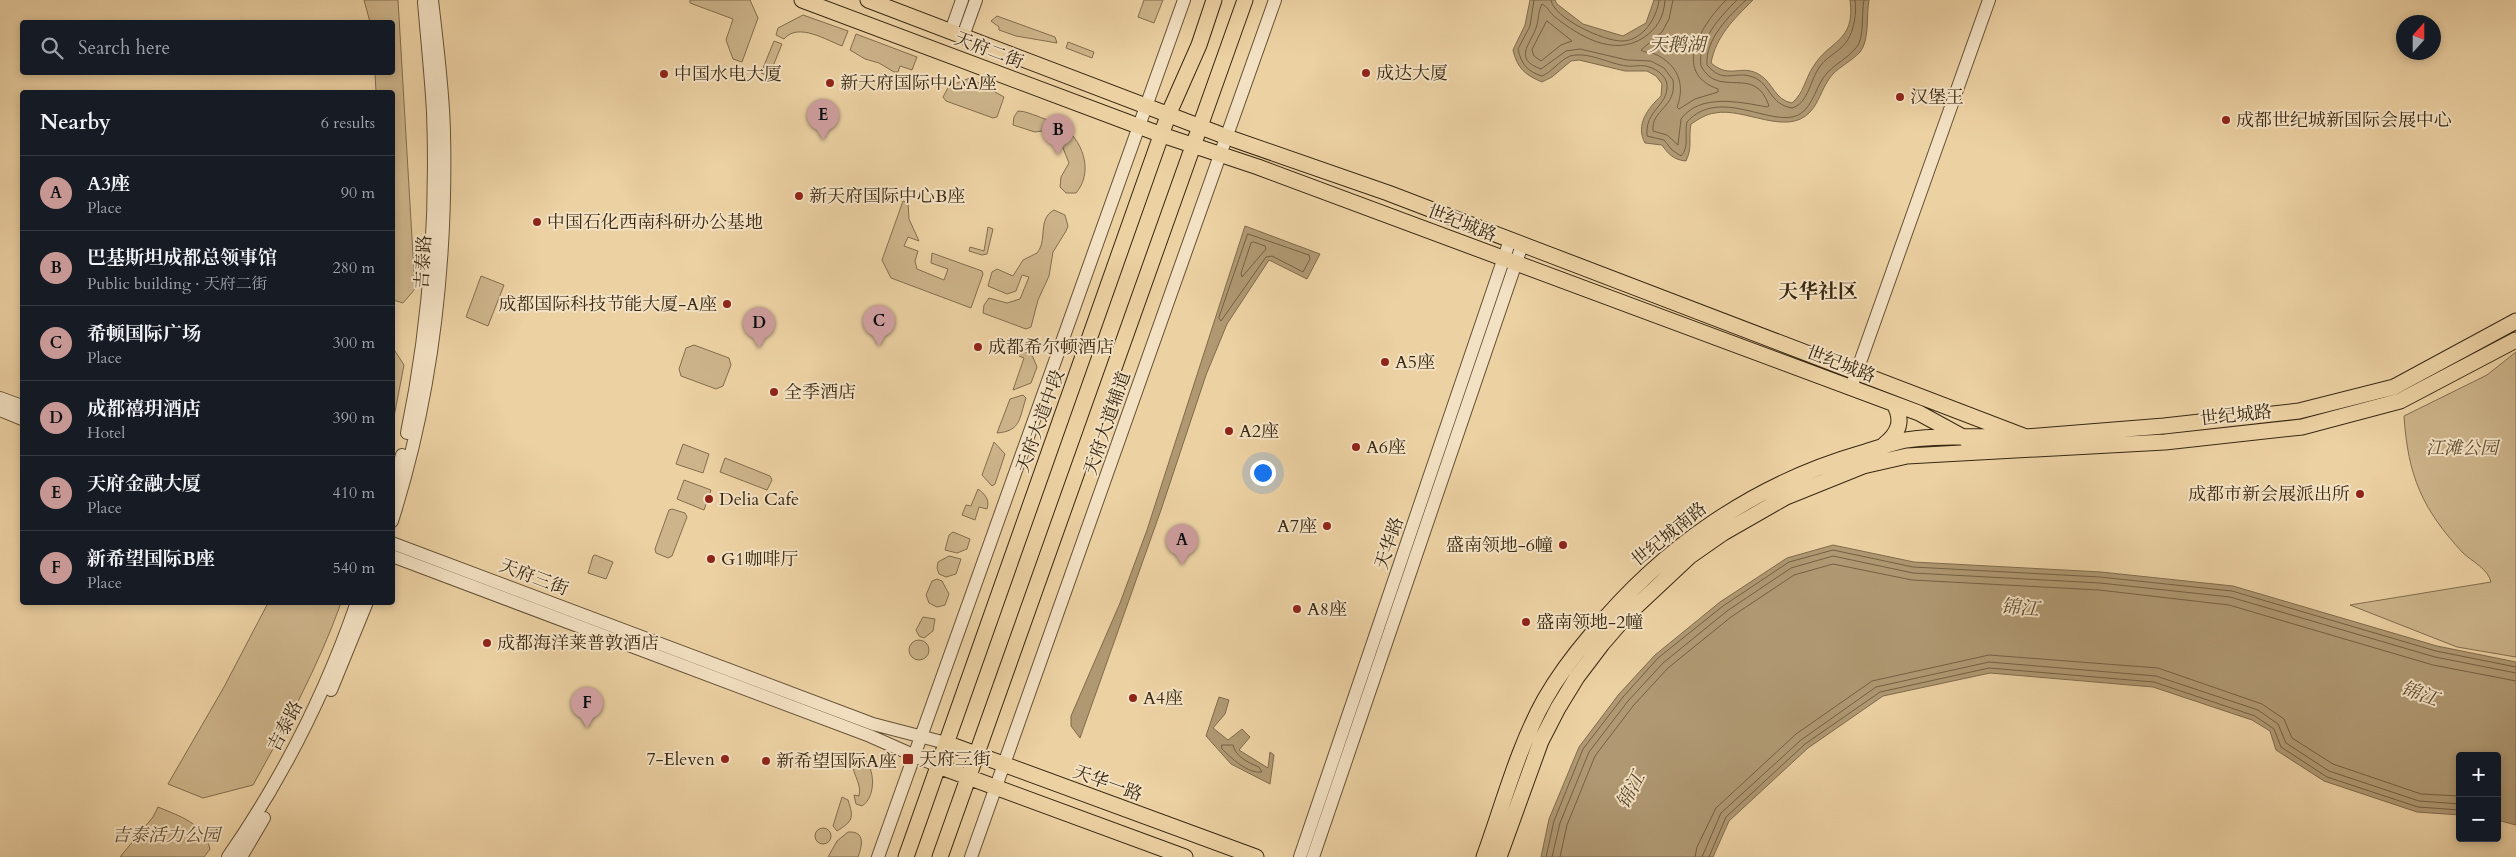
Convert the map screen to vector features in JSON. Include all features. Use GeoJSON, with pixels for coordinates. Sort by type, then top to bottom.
{"type":"FeatureCollection","features":[{"type":"Feature","properties":{"kind":"main road","name":"天府二街"},"geometry":{"type":"LineString","coordinates":[[802,0],[1162,135]]}},
{"type":"Feature","properties":{"kind":"main road","name":"天府二街"},"geometry":{"type":"LineString","coordinates":[[868,0],[1169,113]]}},
{"type":"Feature","properties":{"kind":"main road","name":"天府大道中段"},"geometry":{"type":"LineString","coordinates":[[906,857],[1169,113],[1199,45],[1214,0]]}},
{"type":"Feature","properties":{"kind":"main road"},"geometry":{"type":"LineString","coordinates":[[940,857],[1245,0]]}},
{"type":"Feature","properties":{"kind":"main road","name":"世纪城路"},"geometry":{"type":"LineString","coordinates":[[1169,113],[1227,137],[1379,189],[2026,437],[2164,426],[2299,411],[2394,387],[2516,321]]}},
{"type":"Feature","properties":{"kind":"main road","name":"世纪城路"},"geometry":{"type":"LineString","coordinates":[[1162,135],[1267,170],[1919,413],[1963,437],[1983,451],[2165,442],[2302,426],[2400,401],[2516,340]]}},
{"type":"Feature","properties":{"kind":"main road"},"geometry":{"type":"LineString","coordinates":[[1881,447],[1891,440],[1899,426],[1899,412],[1894,404]]}},
{"type":"Feature","properties":{"kind":"main road","name":"世纪城南路"},"geometry":{"type":"LineString","coordinates":[[1484,857],[1528,735],[1544,700],[1564,669],[1608,614],[1640,581],[1692,535],[1757,495],[1837,460],[1881,447],[1905,440],[1963,437],[2026,437]]}},
{"type":"Feature","properties":{"kind":"main road"},"geometry":{"type":"LineString","coordinates":[[1499,857],[1541,741],[1558,708],[1577,677],[1602,644],[1627,615],[1666,576],[1723,533],[1786,497],[1819,483],[1864,466],[1907,456],[1983,451]]}},
{"type":"Feature","properties":{"kind":"main road","name":"天华一路"},"geometry":{"type":"LineString","coordinates":[[946,743],[1256,857]]}},
{"type":"Feature","properties":{"kind":"main road"},"geometry":{"type":"LineString","coordinates":[[938,766],[1185,857]]}},
{"type":"Feature","properties":{"kind":"street","name":"吉泰路"},"geometry":{"type":"LineString","coordinates":[[395,477],[411,411],[430,281],[434,147],[432,87],[424,0]]}},
{"type":"Feature","properties":{"kind":"street","name":"吉泰路"},"geometry":{"type":"LineString","coordinates":[[395,512],[402,490],[425,390],[438,314],[443,225],[444,131],[432,0]]}},
{"type":"Feature","properties":{"kind":"street"},"geometry":{"type":"LineString","coordinates":[[957,34],[962,0]]}},
{"type":"Feature","properties":{"kind":"street"},"geometry":{"type":"LineString","coordinates":[[957,34],[976,0]]}},
{"type":"Feature","properties":{"kind":"street"},"geometry":{"type":"LineString","coordinates":[[878,857],[1184,0]]}},
{"type":"Feature","properties":{"kind":"street","name":"天府大道辅道"},"geometry":{"type":"LineString","coordinates":[[972,857],[1275,0]]}},
{"type":"Feature","properties":{"kind":"street"},"geometry":{"type":"LineString","coordinates":[[1851,387],[1989,0]]}},
{"type":"Feature","properties":{"kind":"street","name":"天华路"},"geometry":{"type":"LineString","coordinates":[[1300,857],[1516,242]]}},
{"type":"Feature","properties":{"kind":"street","name":"天华路"},"geometry":{"type":"LineString","coordinates":[[1314,857],[1509,261]]}},
{"type":"Feature","properties":{"kind":"street"},"geometry":{"type":"LineString","coordinates":[[0,398],[20,405]]}},
{"type":"Feature","properties":{"kind":"street"},"geometry":{"type":"LineString","coordinates":[[0,410],[20,418]]}},
{"type":"Feature","properties":{"kind":"street","name":"天府三街"},"geometry":{"type":"LineString","coordinates":[[395,543],[873,724],[946,743]]}},
{"type":"Feature","properties":{"kind":"street","name":"天府三街"},"geometry":{"type":"LineString","coordinates":[[395,557],[870,736],[914,758],[938,766]]}},
{"type":"Feature","properties":{"kind":"street","name":"吉泰路"},"geometry":{"type":"LineString","coordinates":[[228,857],[279,776],[318,699],[356,605]]}},
{"type":"Feature","properties":{"kind":"street","name":"吉泰路"},"geometry":{"type":"LineString","coordinates":[[241,857],[289,774],[327,698],[366,605]]}},
{"type":"Feature","properties":{"kind":"green space"},"geometry":{"type":"Polygon","coordinates":[[[364,0],[398,0],[415,289],[403,303],[395,301],[395,90],[376,90],[375,75],[395,75],[395,20],[369,20],[364,0]]]}},
{"type":"Feature","properties":{"kind":"green space"},"geometry":{"type":"Polygon","coordinates":[[[690,0],[750,0],[758,18],[742,62],[733,59],[726,40],[733,19],[690,3],[690,0]]]}},
{"type":"Feature","properties":{"kind":"green space"},"geometry":{"type":"Polygon","coordinates":[[[1144,0],[1163,0],[1154,23],[1138,17],[1144,0]]]}},
{"type":"Feature","properties":{"kind":"green space"},"geometry":{"type":"Polygon","coordinates":[[[803,15],[848,31],[842,46],[804,32],[790,34],[784,39],[776,35],[778,28],[803,15]]]}},
{"type":"Feature","properties":{"kind":"green space"},"geometry":{"type":"Polygon","coordinates":[[[997,16],[1055,37],[1057,43],[1016,36],[999,30],[999,27],[991,21],[997,16]]]}},
{"type":"Feature","properties":{"kind":"green space"},"geometry":{"type":"Polygon","coordinates":[[[856,34],[917,57],[912,70],[900,66],[898,72],[894,72],[850,50],[856,34]]]}},
{"type":"Feature","properties":{"kind":"green space"},"geometry":{"type":"Polygon","coordinates":[[[774,41],[782,44],[769,76],[761,73],[774,41]]]}},
{"type":"Feature","properties":{"kind":"green space"},"geometry":{"type":"Polygon","coordinates":[[[1068,42],[1094,52],[1092,58],[1066,48],[1068,42]]]}},
{"type":"Feature","properties":{"kind":"green space"},"geometry":{"type":"Polygon","coordinates":[[[970,78],[1004,97],[997,117],[993,118],[946,101],[943,97],[949,86],[970,78]]]}},
{"type":"Feature","properties":{"kind":"green space"},"geometry":{"type":"Polygon","coordinates":[[[1018,111],[1059,125],[1066,129],[1078,143],[1082,151],[1085,168],[1084,177],[1076,193],[1066,193],[1060,187],[1061,177],[1069,163],[1059,138],[1049,130],[1035,132],[1013,125],[1014,117],[1018,111]]]}},
{"type":"Feature","properties":{"kind":"green space"},"geometry":{"type":"Polygon","coordinates":[[[903,201],[908,203],[909,219],[919,241],[908,237],[904,246],[918,251],[915,261],[917,269],[944,280],[948,269],[931,263],[932,253],[982,271],[983,274],[971,308],[891,278],[882,260],[903,201]]]}},
{"type":"Feature","properties":{"kind":"green space"},"geometry":{"type":"Polygon","coordinates":[[[1054,210],[1065,215],[1068,226],[1053,252],[1049,276],[1038,300],[1031,327],[1026,329],[983,313],[984,305],[989,298],[1007,303],[1020,299],[1029,277],[1022,275],[1016,291],[1007,294],[988,286],[992,272],[997,269],[1013,276],[1023,260],[1037,253],[1042,242],[1044,224],[1049,214],[1054,210]]]}},
{"type":"Feature","properties":{"kind":"green space"},"geometry":{"type":"Polygon","coordinates":[[[988,227],[993,229],[987,254],[982,255],[969,251],[970,247],[984,251],[988,227]]]}},
{"type":"Feature","properties":{"kind":"green space"},"geometry":{"type":"Polygon","coordinates":[[[481,276],[504,285],[488,326],[466,317],[481,276]]]}},
{"type":"Feature","properties":{"kind":"green space"},"geometry":{"type":"Polygon","coordinates":[[[694,345],[729,358],[731,365],[723,386],[716,389],[681,376],[679,369],[686,348],[694,345]]]}},
{"type":"Feature","properties":{"kind":"green space"},"geometry":{"type":"Polygon","coordinates":[[[1021,350],[1032,355],[1037,367],[1031,383],[1013,390],[1024,358],[1019,356],[1021,350]]]}},
{"type":"Feature","properties":{"kind":"green space"},"geometry":{"type":"Polygon","coordinates":[[[395,351],[404,365],[395,412],[395,351]]]}},
{"type":"Feature","properties":{"kind":"green space","name":"江滩公园"},"geometry":{"type":"Polygon","coordinates":[[[2516,352],[2516,657],[2457,647],[2350,605],[2491,582],[2487,573],[2463,553],[2449,537],[2427,506],[2409,457],[2404,416],[2487,375],[2516,352]]]}},
{"type":"Feature","properties":{"kind":"green space"},"geometry":{"type":"Polygon","coordinates":[[[1023,395],[1026,398],[1018,423],[1011,430],[997,433],[1010,399],[1023,395]]]}},
{"type":"Feature","properties":{"kind":"green space"},"geometry":{"type":"Polygon","coordinates":[[[994,442],[1005,454],[995,484],[992,486],[982,475],[994,442]]]}},
{"type":"Feature","properties":{"kind":"green space"},"geometry":{"type":"Polygon","coordinates":[[[683,444],[709,454],[703,473],[676,464],[683,444]]]}},
{"type":"Feature","properties":{"kind":"green space"},"geometry":{"type":"Polygon","coordinates":[[[725,458],[770,476],[772,480],[767,490],[720,472],[725,458]]]}},
{"type":"Feature","properties":{"kind":"green space"},"geometry":{"type":"Polygon","coordinates":[[[684,480],[711,490],[704,510],[677,499],[684,480]]]}},
{"type":"Feature","properties":{"kind":"green space"},"geometry":{"type":"Polygon","coordinates":[[[978,489],[986,498],[988,506],[987,509],[979,507],[975,520],[962,515],[966,505],[971,506],[978,489]]]}},
{"type":"Feature","properties":{"kind":"green space"},"geometry":{"type":"Polygon","coordinates":[[[672,509],[685,513],[687,517],[672,556],[668,558],[656,553],[655,549],[669,510],[672,509]]]}},
{"type":"Feature","properties":{"kind":"green space"},"geometry":{"type":"Polygon","coordinates":[[[953,532],[970,539],[967,549],[957,553],[945,550],[949,535],[953,532]]]}},
{"type":"Feature","properties":{"kind":"green space"},"geometry":{"type":"Polygon","coordinates":[[[595,555],[613,562],[606,579],[588,573],[593,556],[595,555]]]}},
{"type":"Feature","properties":{"kind":"green space"},"geometry":{"type":"Polygon","coordinates":[[[949,556],[961,559],[956,574],[946,577],[939,574],[937,568],[938,562],[949,556]]]}},
{"type":"Feature","properties":{"kind":"green space"},"geometry":{"type":"Polygon","coordinates":[[[937,579],[942,581],[949,594],[945,605],[937,607],[929,603],[926,595],[932,581],[937,579]]]}},
{"type":"Feature","properties":{"kind":"green space"},"geometry":{"type":"Polygon","coordinates":[[[267,605],[340,605],[312,673],[253,785],[203,798],[168,784],[224,687],[267,605]]]}},
{"type":"Feature","properties":{"kind":"green space"},"geometry":{"type":"Polygon","coordinates":[[[923,617],[935,619],[933,631],[924,638],[919,636],[916,630],[923,617]]]}},
{"type":"Feature","properties":{"kind":"green space"},"geometry":{"type":"Polygon","coordinates":[[[919,640],[926,643],[929,650],[926,657],[919,660],[912,657],[909,650],[912,643],[919,640]]]}},
{"type":"Feature","properties":{"kind":"green space"},"geometry":{"type":"Polygon","coordinates":[[[858,754],[868,764],[872,779],[871,795],[862,806],[856,804],[854,795],[859,796],[860,791],[853,767],[854,756],[858,754]]]}},
{"type":"Feature","properties":{"kind":"green space"},"geometry":{"type":"Polygon","coordinates":[[[842,797],[848,800],[851,818],[849,822],[837,831],[833,826],[842,797]]]}},
{"type":"Feature","properties":{"kind":"green space","name":"吉泰活力公园"},"geometry":{"type":"Polygon","coordinates":[[[158,807],[190,822],[202,833],[210,849],[204,857],[120,857],[153,817],[158,807]]]}},
{"type":"Feature","properties":{"kind":"green space"},"geometry":{"type":"Polygon","coordinates":[[[820,828],[826,828],[831,833],[829,842],[820,844],[815,839],[815,833],[820,828]]]}},
{"type":"Feature","properties":{"kind":"green space"},"geometry":{"type":"Polygon","coordinates":[[[848,832],[854,832],[860,837],[861,848],[858,857],[828,857],[837,841],[848,832]]]}},
{"type":"Feature","properties":{"kind":"water","name":"天鹅湖"},"geometry":{"type":"Polygon","coordinates":[[[1530,0],[1555,0],[1557,4],[1583,24],[1623,36],[1646,23],[1654,0],[1753,0],[1721,36],[1713,53],[1711,63],[1724,70],[1747,70],[1760,75],[1778,95],[1792,103],[1802,90],[1819,58],[1845,33],[1851,14],[1850,0],[1869,0],[1863,47],[1856,56],[1832,75],[1810,112],[1801,119],[1790,122],[1777,122],[1726,112],[1706,116],[1691,124],[1689,151],[1686,161],[1672,156],[1662,145],[1645,143],[1642,136],[1641,130],[1644,117],[1661,96],[1662,84],[1656,76],[1647,71],[1625,71],[1579,60],[1571,61],[1552,77],[1542,82],[1531,77],[1519,66],[1513,50],[1525,25],[1530,0]]]}},
{"type":"Feature","properties":{"kind":"water"},"geometry":{"type":"Polygon","coordinates":[[[1245,226],[1320,254],[1307,279],[1269,260],[1227,324],[1206,375],[1161,510],[1080,738],[1071,726],[1071,716],[1120,603],[1147,530],[1245,226]]]}},
{"type":"Feature","properties":{"kind":"water","name":"锦江"},"geometry":{"type":"Polygon","coordinates":[[[1833,545],[1914,562],[2101,572],[2233,586],[2437,646],[2516,662],[2516,825],[2501,821],[2501,752],[2456,752],[2456,815],[2417,812],[2324,781],[2276,750],[2270,731],[2252,720],[2153,687],[1990,673],[1883,696],[1808,748],[1729,821],[1713,857],[1541,857],[1549,819],[1579,747],[1619,694],[1655,655],[1720,602],[1787,558],[1833,545]]]}},
{"type":"Feature","properties":{"kind":"water"},"geometry":{"type":"Polygon","coordinates":[[[1219,697],[1229,700],[1225,714],[1213,728],[1228,740],[1242,729],[1250,737],[1239,750],[1268,768],[1270,752],[1274,755],[1270,784],[1231,764],[1206,736],[1219,697]]]}},
{"type":"Feature","properties":{"kind":"place","name":"成达大厦"},"geometry":{"type":"Point","coordinates":[1366,73]}},
{"type":"Feature","properties":{"kind":"place","name":"中国水电大厦"},"geometry":{"type":"Point","coordinates":[664,74]}},
{"type":"Feature","properties":{"kind":"place","name":"新天府国际中心A座"},"geometry":{"type":"Point","coordinates":[830,83]}},
{"type":"Feature","properties":{"kind":"place","name":"汉堡王"},"geometry":{"type":"Point","coordinates":[1900,97]}},
{"type":"Feature","properties":{"kind":"place","name":"成都世纪城新国际会展中心"},"geometry":{"type":"Point","coordinates":[2226,120]}},
{"type":"Feature","properties":{"kind":"place","name":"天府金融大厦"},"geometry":{"type":"Point","coordinates":[823,140]}},
{"type":"Feature","properties":{"kind":"place","name":"巴基斯坦成都总领事馆"},"geometry":{"type":"Point","coordinates":[1058,155]}},
{"type":"Feature","properties":{"kind":"place","name":"新天府国际中心B座"},"geometry":{"type":"Point","coordinates":[799,196]}},
{"type":"Feature","properties":{"kind":"place","name":"中国石化西南科研办公基地"},"geometry":{"type":"Point","coordinates":[537,222]}},
{"type":"Feature","properties":{"kind":"place","name":"成都国际科技节能大厦-A座"},"geometry":{"type":"Point","coordinates":[727,304]}},
{"type":"Feature","properties":{"kind":"place","name":"希顿国际广场"},"geometry":{"type":"Point","coordinates":[879,346]}},
{"type":"Feature","properties":{"kind":"place","name":"成都希尔顿酒店"},"geometry":{"type":"Point","coordinates":[978,347]}},
{"type":"Feature","properties":{"kind":"place","name":"成都禧玥酒店"},"geometry":{"type":"Point","coordinates":[759,348]}},
{"type":"Feature","properties":{"kind":"place","name":"A5座"},"geometry":{"type":"Point","coordinates":[1385,362]}},
{"type":"Feature","properties":{"kind":"place","name":"全季酒店"},"geometry":{"type":"Point","coordinates":[774,392]}},
{"type":"Feature","properties":{"kind":"place","name":"A2座"},"geometry":{"type":"Point","coordinates":[1229,431]}},
{"type":"Feature","properties":{"kind":"place","name":"A6座"},"geometry":{"type":"Point","coordinates":[1356,447]}},
{"type":"Feature","properties":{"kind":"place","name":"成都市新会展派出所"},"geometry":{"type":"Point","coordinates":[2360,494]}},
{"type":"Feature","properties":{"kind":"place","name":"Delia Cafe"},"geometry":{"type":"Point","coordinates":[709,499]}},
{"type":"Feature","properties":{"kind":"place","name":"A7座"},"geometry":{"type":"Point","coordinates":[1327,526]}},
{"type":"Feature","properties":{"kind":"place","name":"盛南领地-6幢"},"geometry":{"type":"Point","coordinates":[1563,545]}},
{"type":"Feature","properties":{"kind":"place","name":"G1咖啡厅"},"geometry":{"type":"Point","coordinates":[711,559]}},
{"type":"Feature","properties":{"kind":"place","name":"A3座"},"geometry":{"type":"Point","coordinates":[1182,565]}},
{"type":"Feature","properties":{"kind":"place","name":"A8座"},"geometry":{"type":"Point","coordinates":[1297,609]}},
{"type":"Feature","properties":{"kind":"place","name":"盛南领地-2幢"},"geometry":{"type":"Point","coordinates":[1526,622]}},
{"type":"Feature","properties":{"kind":"place","name":"成都海洋莱普敦酒店"},"geometry":{"type":"Point","coordinates":[487,643]}},
{"type":"Feature","properties":{"kind":"place","name":"A4座"},"geometry":{"type":"Point","coordinates":[1133,698]}},
{"type":"Feature","properties":{"kind":"place","name":"新希望国际B座"},"geometry":{"type":"Point","coordinates":[587,728]}},
{"type":"Feature","properties":{"kind":"place","name":"7-Eleven"},"geometry":{"type":"Point","coordinates":[725,759]}},
{"type":"Feature","properties":{"kind":"place","name":"天府三街"},"geometry":{"type":"Point","coordinates":[908,759]}},
{"type":"Feature","properties":{"kind":"place","name":"新希望国际A座"},"geometry":{"type":"Point","coordinates":[766,761]}},
{"type":"Feature","properties":{"kind":"district","name":"天华社区"},"geometry":{"type":"Point","coordinates":[1818,291]}}]}
